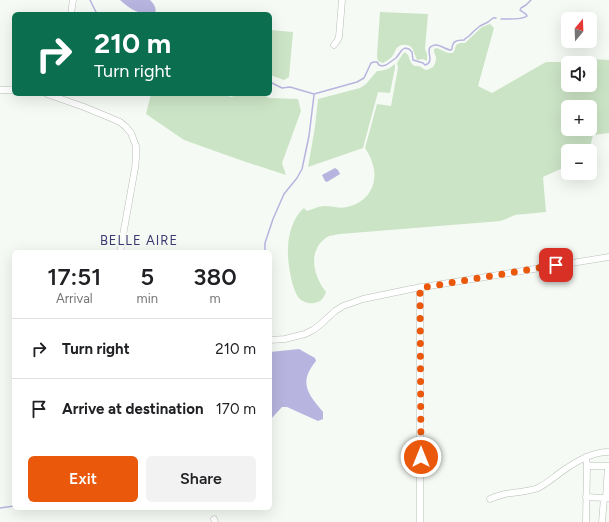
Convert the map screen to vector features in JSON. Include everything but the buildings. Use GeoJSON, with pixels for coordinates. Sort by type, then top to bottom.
{"type":"FeatureCollection","features":[{"type":"Feature","properties":{"kind":"street"},"geometry":{"type":"LineString","coordinates":[[71,12],[73,0]]}},
{"type":"Feature","properties":{"kind":"street"},"geometry":{"type":"LineString","coordinates":[[334,45],[339,37],[342,0]]}},
{"type":"Feature","properties":{"kind":"street"},"geometry":{"type":"LineString","coordinates":[[0,90],[12,90]]}},
{"type":"Feature","properties":{"kind":"street"},"geometry":{"type":"LineString","coordinates":[[54,96],[120,122],[131,133],[134,139],[136,146],[136,158],[120,250]]}},
{"type":"Feature","properties":{"kind":"street"},"geometry":{"type":"LineString","coordinates":[[272,340],[305,334],[313,330],[347,304],[363,299],[420,288],[609,257]]}},
{"type":"Feature","properties":{"kind":"street"},"geometry":{"type":"LineString","coordinates":[[420,288],[420,522]]}},
{"type":"Feature","properties":{"kind":"street"},"geometry":{"type":"LineString","coordinates":[[490,499],[504,494],[519,493],[537,488],[581,459],[600,453],[609,452]]}},
{"type":"Feature","properties":{"kind":"street"},"geometry":{"type":"LineString","coordinates":[[586,457],[586,522]]}},
{"type":"Feature","properties":{"kind":"street"},"geometry":{"type":"LineString","coordinates":[[587,466],[608,466],[606,498],[602,522]]}},
{"type":"Feature","properties":{"kind":"street"},"geometry":{"type":"LineString","coordinates":[[586,497],[606,498]]}},
{"type":"Feature","properties":{"kind":"green space"},"geometry":{"type":"Polygon","coordinates":[[[380,12],[428,14],[425,49],[427,61],[423,59],[417,60],[412,48],[408,45],[404,45],[397,47],[392,56],[383,63],[379,61],[377,55],[380,12]]]}},
{"type":"Feature","properties":{"kind":"green space"},"geometry":{"type":"Polygon","coordinates":[[[490,24],[494,28],[478,86],[492,93],[546,62],[561,62],[561,92],[597,92],[597,59],[609,60],[609,133],[597,134],[597,100],[561,100],[561,136],[593,136],[591,144],[561,144],[561,169],[543,177],[546,212],[515,215],[501,221],[332,235],[327,237],[321,243],[314,256],[315,271],[326,292],[319,302],[304,302],[297,295],[292,283],[289,268],[288,244],[290,232],[297,216],[304,208],[307,211],[323,206],[342,208],[354,205],[366,197],[370,191],[373,184],[374,170],[371,158],[365,148],[377,104],[391,106],[398,68],[397,63],[405,52],[413,65],[428,70],[433,67],[435,62],[436,57],[434,49],[437,48],[448,53],[453,53],[456,45],[465,43],[482,27],[490,24]]]}},
{"type":"Feature","properties":{"kind":"green space"},"geometry":{"type":"Polygon","coordinates":[[[272,30],[293,32],[289,77],[284,80],[272,76],[272,30]]]}},
{"type":"Feature","properties":{"kind":"green space"},"geometry":{"type":"Polygon","coordinates":[[[395,64],[390,93],[378,92],[363,148],[308,167],[318,99],[360,88],[366,84],[377,71],[382,71],[395,64]]]}},
{"type":"Feature","properties":{"kind":"green space"},"geometry":{"type":"Polygon","coordinates":[[[150,96],[266,96],[269,98],[298,99],[301,111],[282,163],[286,175],[184,140],[146,114],[150,96]]]}},
{"type":"Feature","properties":{"kind":"water"},"geometry":{"type":"Polygon","coordinates":[[[120,0],[150,0],[155,6],[156,10],[156,12],[140,12],[128,7],[120,0]]]}},
{"type":"Feature","properties":{"kind":"water"},"geometry":{"type":"Polygon","coordinates":[[[335,168],[340,174],[327,182],[325,181],[322,175],[335,168]]]}},
{"type":"Feature","properties":{"kind":"water"},"geometry":{"type":"Polygon","coordinates":[[[299,349],[315,358],[316,361],[307,376],[306,382],[309,394],[323,412],[323,419],[318,421],[287,407],[282,407],[272,418],[272,352],[299,349]]]}},
{"type":"Feature","properties":{"kind":"waterway"},"geometry":{"type":"LineString","coordinates":[[90,0],[96,12]]}},
{"type":"Feature","properties":{"kind":"waterway"},"geometry":{"type":"LineString","coordinates":[[501,19],[518,19],[527,16],[520,10],[531,0]]}},
{"type":"Feature","properties":{"kind":"waterway"},"geometry":{"type":"LineString","coordinates":[[272,83],[282,88],[290,87],[314,94],[357,82],[364,78],[371,63],[377,62],[379,65],[386,65],[396,58],[405,48],[412,52],[413,60],[425,65],[430,61],[429,50],[432,46],[437,45],[451,50],[455,42],[464,40],[480,26],[493,18],[496,18]]}},
{"type":"Feature","properties":{"kind":"waterway"},"geometry":{"type":"LineString","coordinates":[[265,250],[265,243],[273,219],[284,194],[297,178],[302,169],[309,136],[314,95]]}},
{"type":"Feature","properties":{"kind":"waterway"},"geometry":{"type":"LineString","coordinates":[[0,508],[12,506]]}},
{"type":"Feature","properties":{"kind":"district","name":"BELLE AIRE"},"geometry":{"type":"Point","coordinates":[139,240]}},
{"type":"Feature","properties":{"kind":"route"},"geometry":{"type":"LineString","coordinates":[[421,457],[420,288],[556,265]]}}]}
